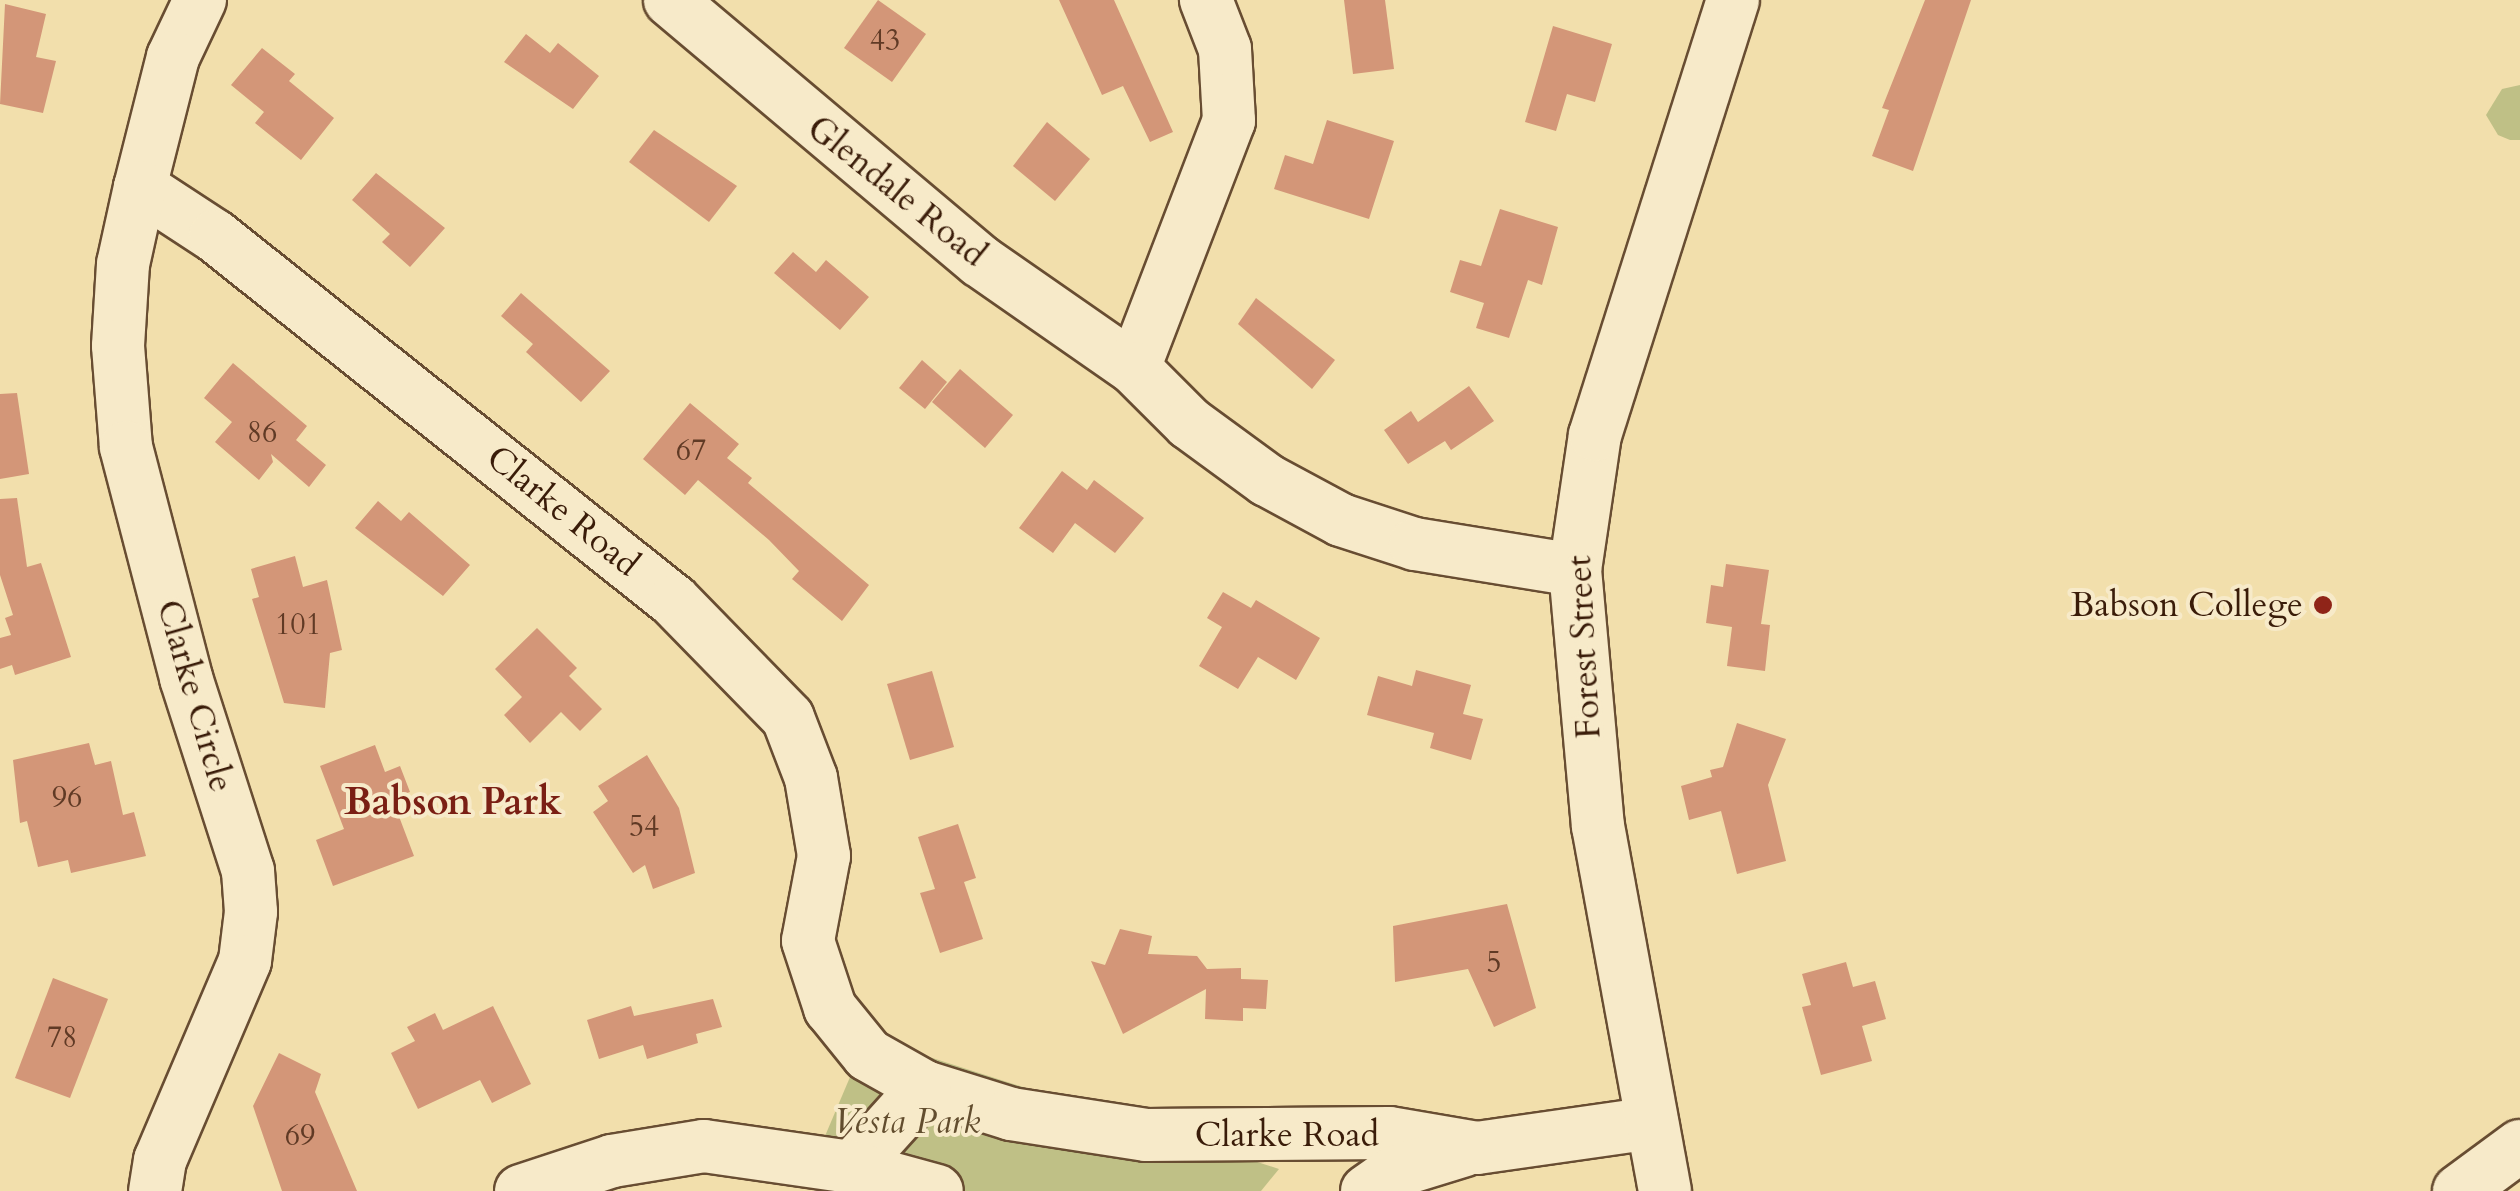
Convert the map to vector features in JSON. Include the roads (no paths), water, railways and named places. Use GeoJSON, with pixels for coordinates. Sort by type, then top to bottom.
{"type":"FeatureCollection","features":[{"type":"Feature","properties":{"kind":"street"},"geometry":{"type":"LineString","coordinates":[[140,187],[154,115],[200,0]]}},
{"type":"Feature","properties":{"kind":"street","name":"Glendale Road"},"geometry":{"type":"LineString","coordinates":[[670,0],[980,261],[1134,368],[1204,434],[1266,480],[1341,520],[1415,544],[1575,570]]}},
{"type":"Feature","properties":{"kind":"street"},"geometry":{"type":"LineString","coordinates":[[1134,368],[1229,122],[1224,48],[1206,0]]}},
{"type":"Feature","properties":{"kind":"street","name":"Forest Street"},"geometry":{"type":"LineString","coordinates":[[1665,1191],[1598,827],[1575,570],[1596,435],[1733,0]]}},
{"type":"Feature","properties":{"kind":"street","name":"Clarke Road"},"geometry":{"type":"LineString","coordinates":[[140,187],[230,247],[659,589],[788,718],[811,778],[824,856],[808,940],[830,1008],[868,1055],[925,1087],[1010,1114],[1146,1135],[1389,1133],[1477,1148],[1652,1124]]}},
{"type":"Feature","properties":{"kind":"street","name":"Clarke Circle"},"geometry":{"type":"LineString","coordinates":[[140,187],[123,264],[118,346],[126,447],[186,678],[248,872],[251,912],[245,961],[160,1160],[154,1191]]}},
{"type":"Feature","properties":{"kind":"street"},"geometry":{"type":"LineString","coordinates":[[852,1168],[925,1087]]}},
{"type":"Feature","properties":{"kind":"street"},"geometry":{"type":"LineString","coordinates":[[521,1191],[612,1161],[704,1146],[852,1168],[937,1191]]}},
{"type":"Feature","properties":{"kind":"street"},"geometry":{"type":"LineString","coordinates":[[2459,1191],[2520,1146]]}},
{"type":"Feature","properties":{"kind":"street"},"geometry":{"type":"LineString","coordinates":[[1367,1191],[1431,1157],[1477,1148]]}},
{"type":"Feature","properties":{"kind":"place","name":"Babson College"},"geometry":{"type":"Point","coordinates":[2323,605]}},
{"type":"Feature","properties":{"kind":"district","name":"Babson Park"},"geometry":{"type":"Point","coordinates":[453,803]}},
{"type":"Feature","properties":{"kind":"park label","name":"Vesta Park"},"geometry":{"type":"Point","coordinates":[907,1122]}}]}
